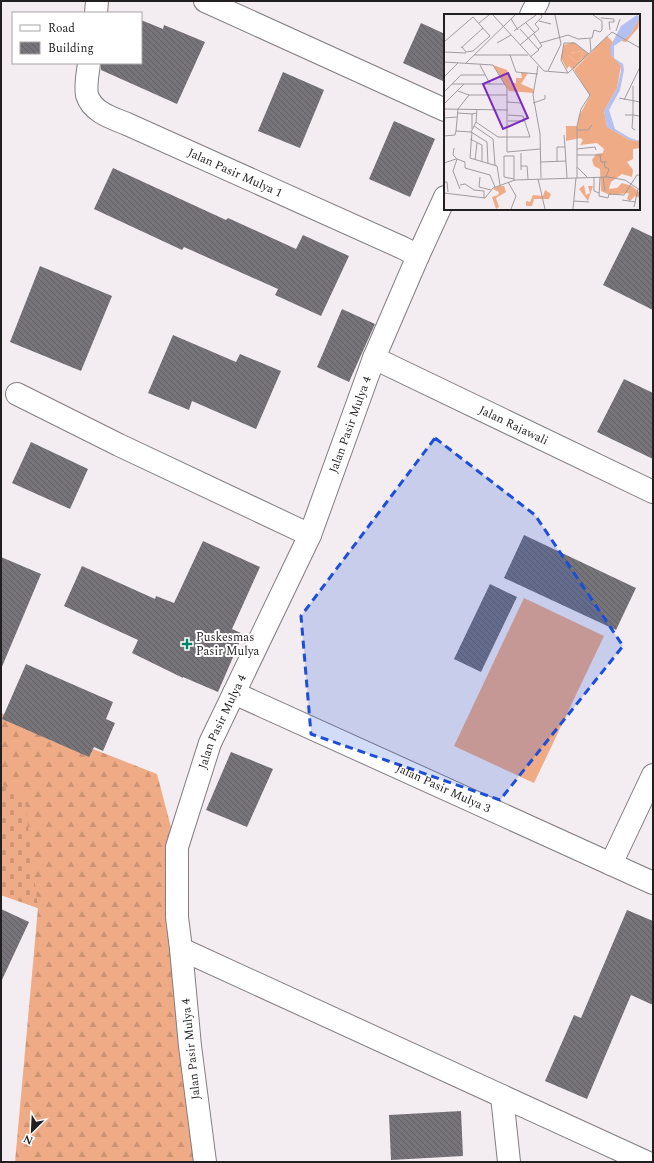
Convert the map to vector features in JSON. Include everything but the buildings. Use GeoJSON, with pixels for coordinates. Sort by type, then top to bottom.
{"type":"FeatureCollection","features":[{"type":"Feature","properties":{"kind":"street"},"geometry":{"type":"LineString","coordinates":[[96,12],[97,1]]}},
{"type":"Feature","properties":{"kind":"street"},"geometry":{"type":"LineString","coordinates":[[205,1],[444,110]]}},
{"type":"Feature","properties":{"kind":"street"},"geometry":{"type":"LineString","coordinates":[[532,14],[538,1]]}},
{"type":"Feature","properties":{"kind":"street","name":"Jalan Pasir Mulya 1"},"geometry":{"type":"LineString","coordinates":[[90,64],[87,94],[91,103],[99,111],[109,117],[171,143],[404,248],[418,256]]}},
{"type":"Feature","properties":{"kind":"street","name":"Jalan Pasir Mulya 4"},"geometry":{"type":"LineString","coordinates":[[205,1162],[190,1046],[177,917],[177,847],[210,743],[310,535],[374,358],[444,199]]}},
{"type":"Feature","properties":{"kind":"street","name":"Jalan Rajawali"},"geometry":{"type":"LineString","coordinates":[[374,358],[653,492]]}},
{"type":"Feature","properties":{"kind":"street"},"geometry":{"type":"LineString","coordinates":[[17,394],[310,535]]}},
{"type":"Feature","properties":{"kind":"street","name":"Jalan Pasir Mulya 3"},"geometry":{"type":"LineString","coordinates":[[234,693],[653,883]]}},
{"type":"Feature","properties":{"kind":"street"},"geometry":{"type":"LineString","coordinates":[[611,864],[653,774]]}},
{"type":"Feature","properties":{"kind":"street"},"geometry":{"type":"LineString","coordinates":[[181,949],[646,1162]]}},
{"type":"Feature","properties":{"kind":"street"},"geometry":{"type":"LineString","coordinates":[[502,1096],[509,1162]]}},
{"type":"Feature","properties":{"kind":"highlighted area"},"geometry":{"type":"Polygon","coordinates":[[[435,438],[535,515],[623,646],[500,800],[311,734],[301,616],[435,438]]]}},
{"type":"Feature","properties":{"kind":"green space"},"geometry":{"type":"Polygon","coordinates":[[[524,598],[604,636],[534,783],[454,746],[524,598]]]}},
{"type":"Feature","properties":{"kind":"green space"},"geometry":{"type":"Polygon","coordinates":[[[1,713],[157,774],[177,850],[205,1162],[15,1162],[38,908],[1,895],[1,713]]]}},
{"type":"Feature","properties":{"kind":"green space"},"geometry":{"type":"Polygon","coordinates":[[[1,784],[24,795],[38,908],[1,895],[1,784]]]}},
{"type":"Feature","properties":{"kind":"place","name":"Puskesmas Pasir Mulya"},"geometry":{"type":"Point","coordinates":[187,644]}}]}
